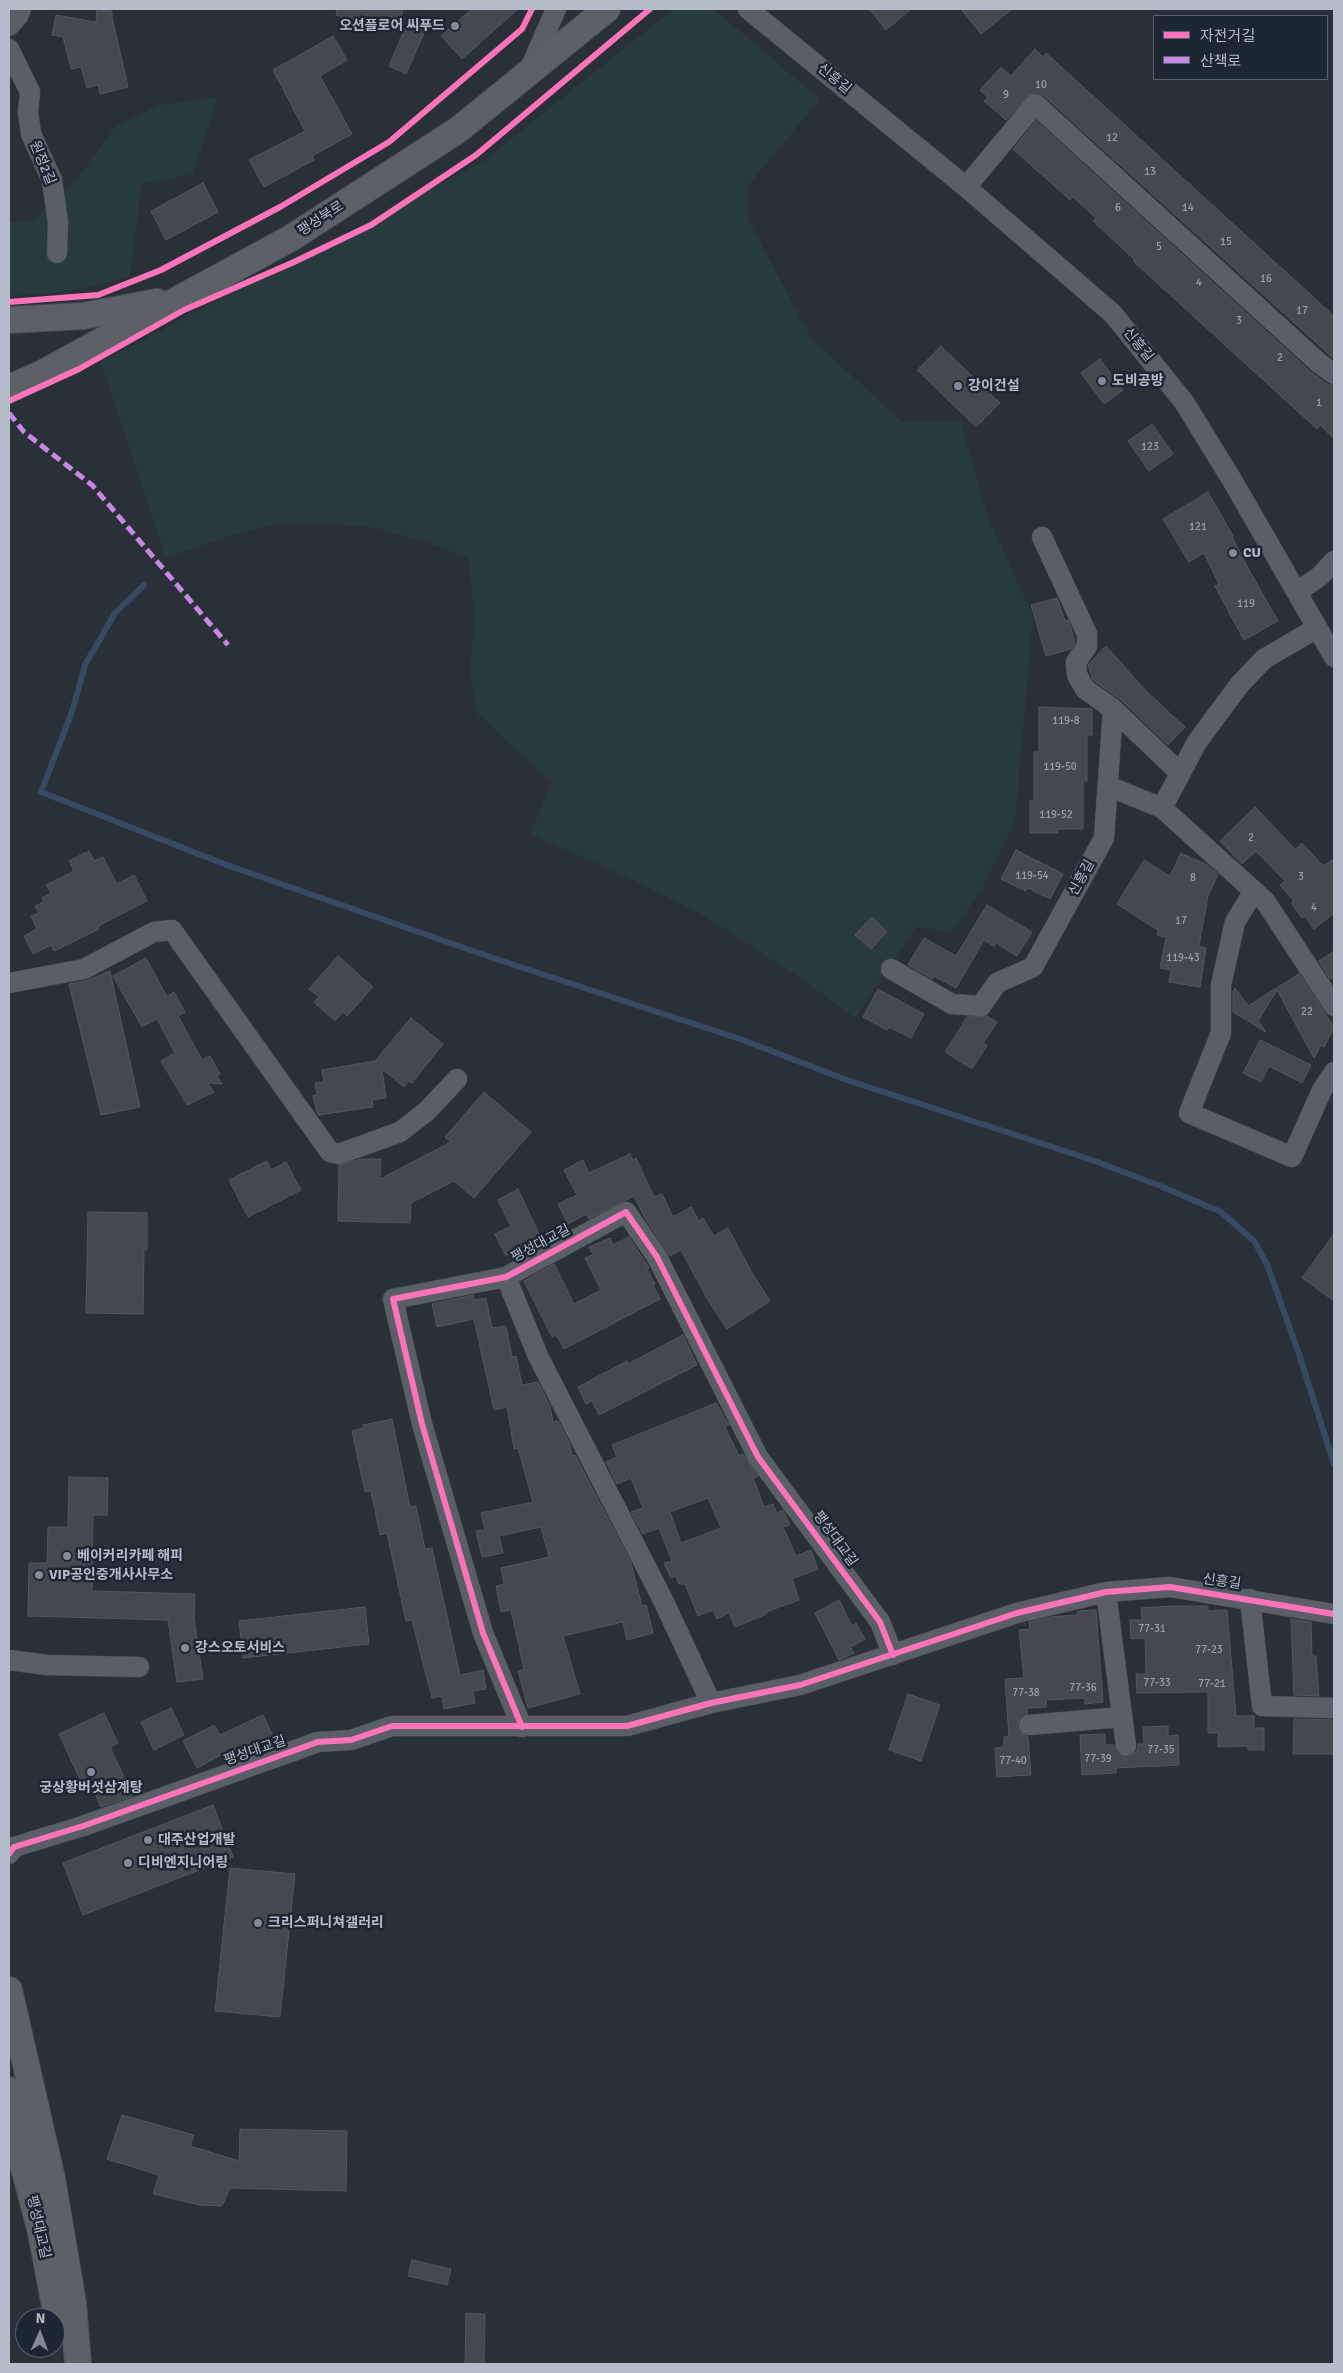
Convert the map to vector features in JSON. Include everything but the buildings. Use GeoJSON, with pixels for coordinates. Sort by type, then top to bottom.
{"type":"FeatureCollection","features":[{"type":"Feature","properties":{"kind":"main road","name":"팽성북로"},"geometry":{"type":"LineString","coordinates":[[9,388],[41,374],[292,238],[458,130],[607,9]]}},
{"type":"Feature","properties":{"kind":"main road"},"geometry":{"type":"LineString","coordinates":[[9,320],[84,316],[182,297]]}},
{"type":"Feature","properties":{"kind":"main road"},"geometry":{"type":"LineString","coordinates":[[9,1990],[52,2179],[71,2293],[78,2364]]}},
{"type":"Feature","properties":{"kind":"main road","name":"팽성대교길"},"geometry":{"type":"LineString","coordinates":[[9,2090],[12,2130],[41,2232],[57,2316],[60,2364]]}},
{"type":"Feature","properties":{"kind":"street"},"geometry":{"type":"LineString","coordinates":[[9,26],[18,16],[21,9]]}},
{"type":"Feature","properties":{"kind":"street"},"geometry":{"type":"LineString","coordinates":[[529,71],[556,9]]}},
{"type":"Feature","properties":{"kind":"street","name":"신흥길"},"geometry":{"type":"LineString","coordinates":[[748,9],[966,187],[1113,314],[1184,402],[1334,657]]}},
{"type":"Feature","properties":{"kind":"street","name":"원정2길"},"geometry":{"type":"LineString","coordinates":[[9,49],[30,92],[28,112],[31,134],[52,180],[58,223],[57,252]]}},
{"type":"Feature","properties":{"kind":"street"},"geometry":{"type":"LineString","coordinates":[[966,187],[1035,104],[1334,374]]}},
{"type":"Feature","properties":{"kind":"street"},"geometry":{"type":"LineString","coordinates":[[1042,537],[1087,634],[1087,646],[1076,662],[1077,675],[1085,688],[1112,708],[1180,773]]}},
{"type":"Feature","properties":{"kind":"street"},"geometry":{"type":"LineString","coordinates":[[1297,592],[1320,576],[1334,561]]}},
{"type":"Feature","properties":{"kind":"street"},"geometry":{"type":"LineString","coordinates":[[1162,808],[1197,742],[1240,684],[1264,659],[1316,628]]}},
{"type":"Feature","properties":{"kind":"street","name":"신흥길"},"geometry":{"type":"LineString","coordinates":[[891,969],[952,1004],[982,1006],[997,983],[1032,967],[1104,838],[1112,708]]}},
{"type":"Feature","properties":{"kind":"street"},"geometry":{"type":"LineString","coordinates":[[1108,786],[1162,808],[1265,901],[1334,1006]]}},
{"type":"Feature","properties":{"kind":"street"},"geometry":{"type":"LineString","coordinates":[[1254,891],[1235,922],[1221,985],[1221,1033],[1189,1113],[1292,1157],[1322,1090],[1334,1072]]}},
{"type":"Feature","properties":{"kind":"street"},"geometry":{"type":"LineString","coordinates":[[9,983],[84,969],[154,932],[172,930],[330,1152],[340,1154],[400,1132],[427,1111],[457,1079]]}},
{"type":"Feature","properties":{"kind":"street","name":"팽성대교길"},"geometry":{"type":"LineString","coordinates":[[522,1727],[483,1633],[422,1424],[393,1299],[506,1277],[626,1212],[657,1257],[758,1457],[880,1622],[893,1656]]}},
{"type":"Feature","properties":{"kind":"street","name":"팽성대교길"},"geometry":{"type":"LineString","coordinates":[[506,1277],[538,1356],[663,1600],[711,1702]]}},
{"type":"Feature","properties":{"kind":"street","name":"신흥길"},"geometry":{"type":"LineString","coordinates":[[1106,1592],[1170,1587],[1250,1598],[1334,1614]]}},
{"type":"Feature","properties":{"kind":"street"},"geometry":{"type":"LineString","coordinates":[[1106,1592],[1126,1746]]}},
{"type":"Feature","properties":{"kind":"street","name":"팽성대교길"},"geometry":{"type":"LineString","coordinates":[[9,1854],[14,1847],[83,1826],[318,1742],[351,1740],[392,1726],[627,1726],[711,1702],[800,1685],[893,1656],[1016,1613],[1106,1592]]}},
{"type":"Feature","properties":{"kind":"street"},"geometry":{"type":"LineString","coordinates":[[1250,1598],[1262,1706],[1334,1708]]}},
{"type":"Feature","properties":{"kind":"street"},"geometry":{"type":"LineString","coordinates":[[9,1660],[47,1665],[139,1666]]}},
{"type":"Feature","properties":{"kind":"street"},"geometry":{"type":"LineString","coordinates":[[1029,1724],[1122,1716]]}},
{"type":"Feature","properties":{"kind":"street"},"geometry":{"type":"LineString","coordinates":[[12,2130],[39,2125]]}},
{"type":"Feature","properties":{"kind":"green space"},"geometry":{"type":"Polygon","coordinates":[[[673,9],[714,9],[820,99],[748,186],[748,219],[811,338],[902,422],[961,422],[987,515],[1033,616],[1015,823],[982,889],[952,932],[916,927],[855,1018],[803,980],[705,916],[631,879],[530,834],[551,782],[477,713],[470,670],[474,620],[469,558],[423,541],[371,527],[317,523],[269,525],[166,558],[101,362],[485,160],[673,9]]]}},
{"type":"Feature","properties":{"kind":"green space"},"geometry":{"type":"Polygon","coordinates":[[[218,97],[193,174],[142,184],[130,277],[64,292],[9,296],[9,222],[32,222],[71,187],[116,126],[159,105],[218,97]]]}},
{"type":"Feature","properties":{"kind":"waterway"},"geometry":{"type":"LineString","coordinates":[[144,585],[115,613],[85,665],[72,712],[41,792],[224,864],[496,959],[740,1039],[847,1080],[1089,1159],[1158,1185],[1221,1212],[1255,1242],[1268,1267],[1299,1354],[1334,1464]]}},
{"type":"Feature","properties":{"kind":"marked path"},"geometry":{"type":"LineString","coordinates":[[9,413],[24,432],[92,485],[228,645]]}},
{"type":"Feature","properties":{"kind":"cycle path"},"geometry":{"type":"LineString","coordinates":[[9,302],[98,295],[161,270],[280,207],[389,142],[522,29],[532,9]]}},
{"type":"Feature","properties":{"kind":"cycle path"},"geometry":{"type":"LineString","coordinates":[[9,401],[79,369],[184,310],[294,262],[371,225],[476,155],[650,9]]}},
{"type":"Feature","properties":{"kind":"cycle path"},"geometry":{"type":"LineString","coordinates":[[522,1727],[483,1633],[422,1424],[393,1299],[506,1277],[626,1212],[657,1257],[758,1457],[880,1622],[893,1655]]}},
{"type":"Feature","properties":{"kind":"cycle path"},"geometry":{"type":"LineString","coordinates":[[9,1854],[14,1847],[83,1826],[318,1742],[351,1740],[392,1726],[627,1726],[711,1703],[800,1685],[1017,1613],[1106,1592],[1170,1587],[1334,1614]]}},
{"type":"Feature","properties":{"kind":"place","name":"오션플로어 씨푸드"},"geometry":{"type":"Point","coordinates":[455,26]}},
{"type":"Feature","properties":{"kind":"place","name":"도비공방"},"geometry":{"type":"Point","coordinates":[1102,381]}},
{"type":"Feature","properties":{"kind":"place","name":"강이건설"},"geometry":{"type":"Point","coordinates":[958,386]}},
{"type":"Feature","properties":{"kind":"place","name":"CU"},"geometry":{"type":"Point","coordinates":[1233,553]}},
{"type":"Feature","properties":{"kind":"place","name":"베이커리카페 해피"},"geometry":{"type":"Point","coordinates":[67,1556]}},
{"type":"Feature","properties":{"kind":"place","name":"VIP공인중개사사무소"},"geometry":{"type":"Point","coordinates":[39,1575]}},
{"type":"Feature","properties":{"kind":"place","name":"강스오토서비스"},"geometry":{"type":"Point","coordinates":[185,1648]}},
{"type":"Feature","properties":{"kind":"place","name":"궁상황버섯삼계탕"},"geometry":{"type":"Point","coordinates":[91,1772]}},
{"type":"Feature","properties":{"kind":"place","name":"대주산업개발"},"geometry":{"type":"Point","coordinates":[148,1840]}},
{"type":"Feature","properties":{"kind":"place","name":"디비엔지니어링"},"geometry":{"type":"Point","coordinates":[128,1863]}},
{"type":"Feature","properties":{"kind":"place","name":"크리스퍼니쳐갤러리"},"geometry":{"type":"Point","coordinates":[258,1923]}}]}
